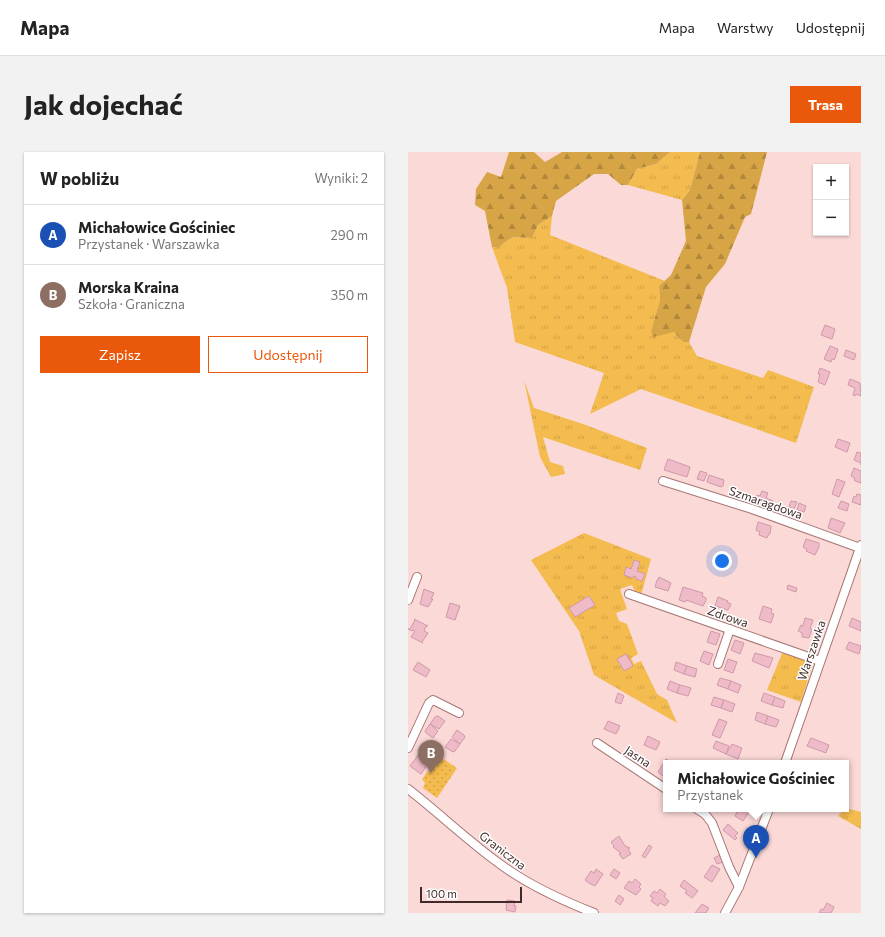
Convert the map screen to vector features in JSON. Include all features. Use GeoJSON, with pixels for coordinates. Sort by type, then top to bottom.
{"type":"FeatureCollection","features":[{"type":"Feature","properties":{"kind":"street","name":"Szmaragdowa"},"geometry":{"type":"LineString","coordinates":[[663,480],[861,547]]}},
{"type":"Feature","properties":{"kind":"street","name":"Warszawka"},"geometry":{"type":"LineString","coordinates":[[786,760],[861,547]]}},
{"type":"Feature","properties":{"kind":"street"},"geometry":{"type":"LineString","coordinates":[[408,600],[416,577]]}},
{"type":"Feature","properties":{"kind":"street","name":"Zdrowa"},"geometry":{"type":"LineString","coordinates":[[629,594],[820,661]]}},
{"type":"Feature","properties":{"kind":"street"},"geometry":{"type":"LineString","coordinates":[[718,664],[730,630]]}},
{"type":"Feature","properties":{"kind":"street"},"geometry":{"type":"LineString","coordinates":[[408,748],[429,703],[433,700],[459,713]]}},
{"type":"Feature","properties":{"kind":"street","name":"Jasna"},"geometry":{"type":"LineString","coordinates":[[597,743],[663,787]]}},
{"type":"Feature","properties":{"kind":"street","name":"Graniczna"},"geometry":{"type":"LineString","coordinates":[[408,789],[500,864],[536,886],[594,913]]}},
{"type":"Feature","properties":{"kind":"street"},"geometry":{"type":"LineString","coordinates":[[702,812],[712,823],[729,867],[739,887]]}},
{"type":"Feature","properties":{"kind":"street"},"geometry":{"type":"LineString","coordinates":[[725,913],[739,887],[768,812]]}},
{"type":"Feature","properties":{"kind":"green space"},"geometry":{"type":"Polygon","coordinates":[[[509,152],[534,152],[545,162],[562,152],[670,152],[656,164],[637,169],[628,185],[621,185],[608,174],[594,174],[556,201],[552,216],[538,225],[532,238],[512,237],[498,248],[492,247],[485,211],[475,205],[476,189],[487,172],[501,177],[509,152]]]}},
{"type":"Feature","properties":{"kind":"green space"},"geometry":{"type":"Polygon","coordinates":[[[670,152],[700,152],[690,190],[682,200],[628,185],[637,169],[656,164],[670,152]]]}},
{"type":"Feature","properties":{"kind":"green space"},"geometry":{"type":"Polygon","coordinates":[[[700,152],[767,152],[751,214],[745,217],[725,264],[706,287],[689,342],[683,342],[674,332],[653,337],[651,331],[660,300],[659,286],[671,275],[686,241],[682,200],[690,190],[700,152]]]}},
{"type":"Feature","properties":{"kind":"green space"},"geometry":{"type":"Polygon","coordinates":[[[552,216],[550,235],[665,281],[659,286],[660,300],[651,331],[674,332],[683,342],[689,342],[697,356],[763,378],[768,370],[814,387],[796,443],[641,389],[590,414],[604,373],[515,342],[507,288],[492,247],[498,248],[512,237],[532,238],[538,225],[552,216]]]}},
{"type":"Feature","properties":{"kind":"green space"},"geometry":{"type":"Polygon","coordinates":[[[524,380],[534,408],[583,424],[647,448],[640,470],[543,437],[550,462],[563,466],[565,474],[551,477],[540,457],[524,380]]]}},
{"type":"Feature","properties":{"kind":"green space"},"geometry":{"type":"Polygon","coordinates":[[[584,533],[651,559],[641,595],[636,593],[632,585],[620,589],[627,609],[616,613],[619,621],[627,624],[638,654],[631,658],[634,664],[641,661],[657,694],[667,700],[677,723],[594,675],[579,631],[531,560],[584,533]]]}},
{"type":"Feature","properties":{"kind":"green space"},"geometry":{"type":"Polygon","coordinates":[[[783,651],[813,663],[801,702],[767,690],[783,651]]]}},
{"type":"Feature","properties":{"kind":"green space"},"geometry":{"type":"Polygon","coordinates":[[[439,756],[457,768],[437,798],[423,788],[425,783],[422,779],[439,756]]]}},
{"type":"Feature","properties":{"kind":"green space"},"geometry":{"type":"Polygon","coordinates":[[[849,809],[861,812],[861,829],[838,816],[842,812],[849,812],[849,809]]]}},
{"type":"Feature","properties":{"kind":"building"},"geometry":{"type":"Polygon","coordinates":[[[825,325],[835,329],[832,339],[821,335],[825,325]]]}},
{"type":"Feature","properties":{"kind":"building"},"geometry":{"type":"Polygon","coordinates":[[[830,346],[838,349],[834,360],[832,359],[831,362],[824,359],[830,346]]]}},
{"type":"Feature","properties":{"kind":"building"},"geometry":{"type":"Polygon","coordinates":[[[846,350],[856,354],[854,360],[844,356],[846,350]]]}},
{"type":"Feature","properties":{"kind":"building"},"geometry":{"type":"Polygon","coordinates":[[[820,368],[830,372],[825,385],[818,382],[820,368]]]}},
{"type":"Feature","properties":{"kind":"building"},"geometry":{"type":"Polygon","coordinates":[[[850,379],[860,383],[861,396],[856,394],[855,396],[853,395],[855,388],[848,385],[850,379]]]}},
{"type":"Feature","properties":{"kind":"building"},"geometry":{"type":"Polygon","coordinates":[[[838,439],[850,443],[847,452],[835,447],[838,439]]]}},
{"type":"Feature","properties":{"kind":"building"},"geometry":{"type":"Polygon","coordinates":[[[857,452],[861,453],[861,463],[854,460],[857,452]]]}},
{"type":"Feature","properties":{"kind":"building"},"geometry":{"type":"Polygon","coordinates":[[[668,459],[690,467],[687,477],[664,470],[668,459]]]}},
{"type":"Feature","properties":{"kind":"building"},"geometry":{"type":"Polygon","coordinates":[[[854,468],[861,471],[861,483],[855,481],[855,478],[851,476],[854,468]]]}},
{"type":"Feature","properties":{"kind":"building"},"geometry":{"type":"Polygon","coordinates":[[[700,471],[707,473],[704,481],[697,479],[700,471]]]}},
{"type":"Feature","properties":{"kind":"building"},"geometry":{"type":"Polygon","coordinates":[[[709,475],[724,480],[723,486],[721,487],[707,482],[709,475]]]}},
{"type":"Feature","properties":{"kind":"building"},"geometry":{"type":"Polygon","coordinates":[[[837,479],[845,482],[839,497],[832,494],[837,479]]]}},
{"type":"Feature","properties":{"kind":"building"},"geometry":{"type":"Polygon","coordinates":[[[762,491],[768,493],[766,498],[773,501],[770,507],[755,501],[757,495],[760,496],[762,491]]]}},
{"type":"Feature","properties":{"kind":"building"},"geometry":{"type":"Polygon","coordinates":[[[857,494],[861,495],[861,505],[852,502],[854,496],[856,497],[857,494]]]}},
{"type":"Feature","properties":{"kind":"building"},"geometry":{"type":"Polygon","coordinates":[[[791,501],[797,502],[794,509],[789,507],[791,501]]]}},
{"type":"Feature","properties":{"kind":"building"},"geometry":{"type":"Polygon","coordinates":[[[841,501],[849,504],[847,511],[838,508],[841,501]]]}},
{"type":"Feature","properties":{"kind":"building"},"geometry":{"type":"Polygon","coordinates":[[[799,503],[806,506],[804,512],[797,510],[799,503]]]}},
{"type":"Feature","properties":{"kind":"building"},"geometry":{"type":"Polygon","coordinates":[[[831,518],[845,523],[840,533],[828,528],[831,518]]]}},
{"type":"Feature","properties":{"kind":"building"},"geometry":{"type":"Polygon","coordinates":[[[758,522],[771,526],[770,534],[767,538],[759,535],[760,532],[756,530],[758,522]]]}},
{"type":"Feature","properties":{"kind":"building"},"geometry":{"type":"Polygon","coordinates":[[[806,539],[819,543],[819,547],[815,555],[806,551],[807,549],[803,547],[806,539]]]}},
{"type":"Feature","properties":{"kind":"building"},"geometry":{"type":"Polygon","coordinates":[[[634,560],[640,562],[637,571],[645,574],[642,581],[636,579],[634,576],[633,578],[624,575],[626,567],[631,569],[634,560]]]}},
{"type":"Feature","properties":{"kind":"building"},"geometry":{"type":"Polygon","coordinates":[[[659,577],[671,583],[668,591],[655,587],[659,577]]]}},
{"type":"Feature","properties":{"kind":"building"},"geometry":{"type":"Polygon","coordinates":[[[788,585],[797,588],[796,592],[787,589],[788,585]]]}},
{"type":"Feature","properties":{"kind":"building"},"geometry":{"type":"Polygon","coordinates":[[[683,587],[703,593],[702,596],[706,598],[706,600],[703,606],[686,600],[685,602],[679,600],[683,587]]]}},
{"type":"Feature","properties":{"kind":"building"},"geometry":{"type":"Polygon","coordinates":[[[424,589],[434,593],[431,599],[433,599],[428,607],[420,604],[424,589]]]}},
{"type":"Feature","properties":{"kind":"building"},"geometry":{"type":"Polygon","coordinates":[[[589,596],[595,605],[575,617],[569,608],[589,596]]]}},
{"type":"Feature","properties":{"kind":"building"},"geometry":{"type":"Polygon","coordinates":[[[718,597],[728,601],[727,602],[731,604],[728,610],[715,606],[718,597]]]}},
{"type":"Feature","properties":{"kind":"building"},"geometry":{"type":"Polygon","coordinates":[[[450,603],[460,606],[455,620],[446,617],[450,603]]]}},
{"type":"Feature","properties":{"kind":"building"},"geometry":{"type":"Polygon","coordinates":[[[763,606],[772,609],[771,613],[774,614],[771,623],[759,619],[763,606]]]}},
{"type":"Feature","properties":{"kind":"building"},"geometry":{"type":"Polygon","coordinates":[[[805,618],[813,620],[809,638],[802,637],[802,633],[798,631],[801,625],[803,626],[805,618]]]}},
{"type":"Feature","properties":{"kind":"building"},"geometry":{"type":"Polygon","coordinates":[[[852,618],[861,622],[861,631],[849,626],[852,618]]]}},
{"type":"Feature","properties":{"kind":"building"},"geometry":{"type":"Polygon","coordinates":[[[414,619],[428,626],[426,626],[424,631],[428,633],[422,642],[423,643],[411,637],[415,631],[408,629],[410,629],[415,620],[414,619]]]}},
{"type":"Feature","properties":{"kind":"building"},"geometry":{"type":"Polygon","coordinates":[[[711,631],[720,634],[716,645],[707,642],[711,631]]]}},
{"type":"Feature","properties":{"kind":"building"},"geometry":{"type":"Polygon","coordinates":[[[735,640],[744,643],[740,654],[731,650],[735,640]]]}},
{"type":"Feature","properties":{"kind":"building"},"geometry":{"type":"Polygon","coordinates":[[[849,642],[861,646],[859,654],[846,649],[849,642]]]}},
{"type":"Feature","properties":{"kind":"building"},"geometry":{"type":"Polygon","coordinates":[[[704,651],[713,654],[709,665],[700,661],[704,651]]]}},
{"type":"Feature","properties":{"kind":"building"},"geometry":{"type":"Polygon","coordinates":[[[755,653],[773,658],[769,668],[752,661],[755,653]]]}},
{"type":"Feature","properties":{"kind":"building"},"geometry":{"type":"Polygon","coordinates":[[[626,654],[633,666],[624,671],[617,659],[626,654]]]}},
{"type":"Feature","properties":{"kind":"building"},"geometry":{"type":"Polygon","coordinates":[[[728,659],[737,662],[733,673],[724,670],[728,659]]]}},
{"type":"Feature","properties":{"kind":"building"},"geometry":{"type":"Polygon","coordinates":[[[418,662],[430,670],[426,677],[413,670],[418,662]]]}},
{"type":"Feature","properties":{"kind":"building"},"geometry":{"type":"Polygon","coordinates":[[[676,662],[687,666],[684,674],[674,670],[676,662]]]}},
{"type":"Feature","properties":{"kind":"building"},"geometry":{"type":"Polygon","coordinates":[[[687,666],[697,669],[695,677],[684,674],[687,666]]]}},
{"type":"Feature","properties":{"kind":"building"},"geometry":{"type":"Polygon","coordinates":[[[720,678],[731,681],[728,689],[717,685],[720,678]]]}},
{"type":"Feature","properties":{"kind":"building"},"geometry":{"type":"Polygon","coordinates":[[[670,681],[680,685],[677,693],[667,689],[670,681]]]}},
{"type":"Feature","properties":{"kind":"building"},"geometry":{"type":"Polygon","coordinates":[[[731,681],[741,685],[738,693],[728,689],[731,681]]]}},
{"type":"Feature","properties":{"kind":"building"},"geometry":{"type":"Polygon","coordinates":[[[680,685],[691,688],[688,696],[677,693],[680,685]]]}},
{"type":"Feature","properties":{"kind":"building"},"geometry":{"type":"Polygon","coordinates":[[[618,693],[624,696],[621,704],[615,702],[618,693]]]}},
{"type":"Feature","properties":{"kind":"building"},"geometry":{"type":"Polygon","coordinates":[[[764,693],[775,697],[772,705],[761,701],[764,693]]]}},
{"type":"Feature","properties":{"kind":"building"},"geometry":{"type":"Polygon","coordinates":[[[714,697],[724,700],[721,708],[711,705],[714,697]]]}},
{"type":"Feature","properties":{"kind":"building"},"geometry":{"type":"Polygon","coordinates":[[[775,697],[785,701],[783,708],[772,705],[775,697]]]}},
{"type":"Feature","properties":{"kind":"building"},"geometry":{"type":"Polygon","coordinates":[[[724,700],[735,704],[732,712],[721,708],[724,700]]]}},
{"type":"Feature","properties":{"kind":"building"},"geometry":{"type":"Polygon","coordinates":[[[757,712],[768,716],[765,724],[755,720],[757,712]]]}},
{"type":"Feature","properties":{"kind":"building"},"geometry":{"type":"Polygon","coordinates":[[[438,716],[445,721],[439,729],[430,724],[435,717],[438,716]]]}},
{"type":"Feature","properties":{"kind":"building"},"geometry":{"type":"Polygon","coordinates":[[[768,716],[779,720],[776,727],[765,724],[768,716]]]}},
{"type":"Feature","properties":{"kind":"building"},"geometry":{"type":"Polygon","coordinates":[[[719,719],[727,722],[720,738],[712,735],[719,719]]]}},
{"type":"Feature","properties":{"kind":"building"},"geometry":{"type":"Polygon","coordinates":[[[608,721],[620,726],[616,734],[604,729],[608,721]]]}},
{"type":"Feature","properties":{"kind":"building"},"geometry":{"type":"Polygon","coordinates":[[[430,724],[438,731],[433,738],[425,731],[430,724]]]}},
{"type":"Feature","properties":{"kind":"building"},"geometry":{"type":"Polygon","coordinates":[[[457,730],[465,737],[460,744],[452,737],[457,730]]]}},
{"type":"Feature","properties":{"kind":"building"},"geometry":{"type":"Polygon","coordinates":[[[648,736],[660,742],[656,750],[644,745],[648,736]]]}},
{"type":"Feature","properties":{"kind":"building"},"geometry":{"type":"Polygon","coordinates":[[[811,738],[829,745],[826,753],[807,746],[811,738]]]}},
{"type":"Feature","properties":{"kind":"building"},"geometry":{"type":"Polygon","coordinates":[[[451,739],[460,744],[453,752],[445,747],[451,739]]]}},
{"type":"Feature","properties":{"kind":"building"},"geometry":{"type":"Polygon","coordinates":[[[716,741],[729,746],[726,754],[713,748],[716,741]]]}},
{"type":"Feature","properties":{"kind":"building"},"geometry":{"type":"Polygon","coordinates":[[[732,744],[742,748],[738,759],[726,754],[732,744]]]}},
{"type":"Feature","properties":{"kind":"building"},"geometry":{"type":"Polygon","coordinates":[[[422,750],[435,759],[429,766],[427,765],[421,774],[410,766],[422,750]]]}},
{"type":"Feature","properties":{"kind":"building"},"geometry":{"type":"Polygon","coordinates":[[[663,764],[663,776],[658,772],[663,764]]]}},
{"type":"Feature","properties":{"kind":"building"},"geometry":{"type":"Polygon","coordinates":[[[737,812],[749,812],[743,821],[735,816],[737,812]]]}},
{"type":"Feature","properties":{"kind":"building"},"geometry":{"type":"Polygon","coordinates":[[[728,824],[738,833],[735,836],[737,838],[735,840],[723,830],[728,824]]]}},
{"type":"Feature","properties":{"kind":"building"},"geometry":{"type":"Polygon","coordinates":[[[619,836],[625,846],[630,848],[628,849],[631,854],[623,859],[619,854],[621,853],[613,847],[614,846],[611,842],[619,836]]]}},
{"type":"Feature","properties":{"kind":"building"},"geometry":{"type":"Polygon","coordinates":[[[649,845],[652,847],[645,858],[642,856],[649,845]]]}},
{"type":"Feature","properties":{"kind":"building"},"geometry":{"type":"Polygon","coordinates":[[[720,855],[723,862],[717,864],[714,858],[720,855]]]}},
{"type":"Feature","properties":{"kind":"building"},"geometry":{"type":"Polygon","coordinates":[[[712,865],[720,869],[712,882],[704,877],[712,865]]]}},
{"type":"Feature","properties":{"kind":"building"},"geometry":{"type":"Polygon","coordinates":[[[596,869],[603,874],[595,886],[585,880],[591,871],[594,873],[596,869]]]}},
{"type":"Feature","properties":{"kind":"building"},"geometry":{"type":"Polygon","coordinates":[[[614,869],[620,873],[616,879],[610,875],[614,869]]]}},
{"type":"Feature","properties":{"kind":"building"},"geometry":{"type":"Polygon","coordinates":[[[635,879],[641,884],[639,887],[641,889],[636,895],[624,888],[629,881],[632,883],[635,879]]]}},
{"type":"Feature","properties":{"kind":"building"},"geometry":{"type":"Polygon","coordinates":[[[684,880],[698,891],[692,898],[685,893],[687,891],[680,886],[684,880]]]}},
{"type":"Feature","properties":{"kind":"building"},"geometry":{"type":"Polygon","coordinates":[[[660,889],[666,894],[664,897],[669,901],[665,906],[660,903],[658,906],[651,901],[653,898],[650,896],[654,891],[657,893],[660,889]]]}},
{"type":"Feature","properties":{"kind":"building"},"geometry":{"type":"Polygon","coordinates":[[[619,895],[624,899],[620,905],[615,901],[619,895]]]}},
{"type":"Feature","properties":{"kind":"building"},"geometry":{"type":"Polygon","coordinates":[[[507,900],[515,901],[515,912],[506,910],[507,900]]]}},
{"type":"Feature","properties":{"kind":"building"},"geometry":{"type":"Polygon","coordinates":[[[827,903],[834,907],[831,913],[819,913],[821,909],[823,910],[827,903]]]}},
{"type":"Feature","properties":{"kind":"building"},"geometry":{"type":"Polygon","coordinates":[[[702,904],[709,908],[706,913],[695,913],[702,904]]]}},
{"type":"Feature","properties":{"kind":"place","name":"Morska Kraina"},"geometry":{"type":"Point","coordinates":[431,773]}},
{"type":"Feature","properties":{"kind":"place","name":"Michałowice Gościniec"},"geometry":{"type":"Point","coordinates":[756,858]}}]}
